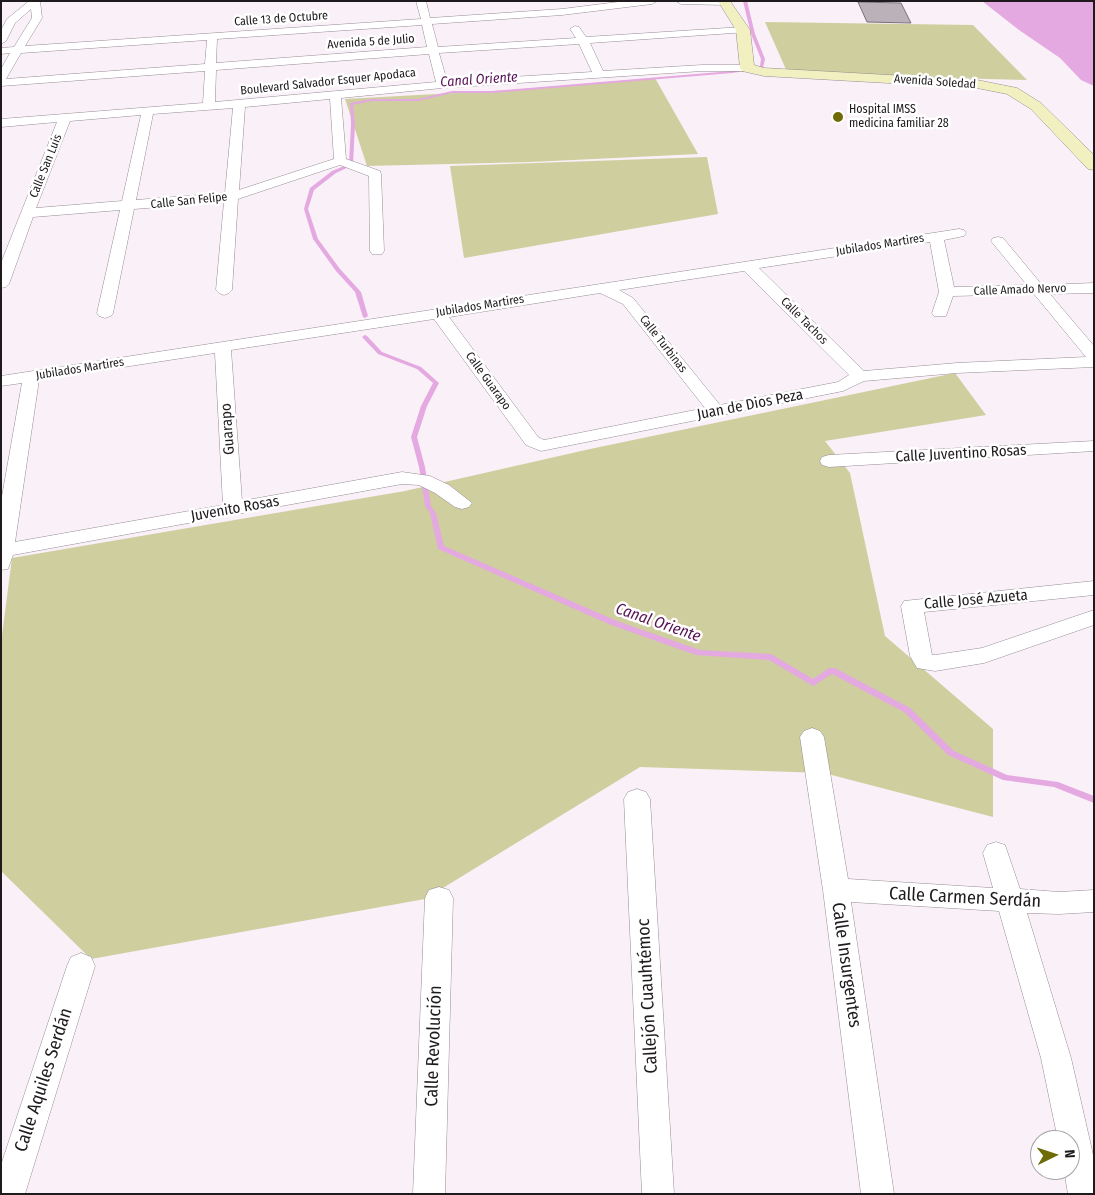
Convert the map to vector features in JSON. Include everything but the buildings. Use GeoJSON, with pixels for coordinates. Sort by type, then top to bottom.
{"type":"FeatureCollection","features":[{"type":"Feature","properties":{"kind":"main road"},"geometry":{"type":"LineString","coordinates":[[725,2],[743,30],[747,68]]}},
{"type":"Feature","properties":{"kind":"main road","name":"Avenida Soledad"},"geometry":{"type":"LineString","coordinates":[[747,68],[764,72],[994,86],[1012,91],[1036,106],[1094,164]]}},
{"type":"Feature","properties":{"kind":"street"},"geometry":{"type":"LineString","coordinates":[[1,41],[6,22],[35,1],[37,18],[1,78]]}},
{"type":"Feature","properties":{"kind":"street"},"geometry":{"type":"LineString","coordinates":[[421,1],[442,85]]}},
{"type":"Feature","properties":{"kind":"street"},"geometry":{"type":"LineString","coordinates":[[544,1],[562,12],[583,40],[599,75]]}},
{"type":"Feature","properties":{"kind":"street","name":"Calle 13 de Octubre"},"geometry":{"type":"LineString","coordinates":[[1,51],[562,12],[652,1]]}},
{"type":"Feature","properties":{"kind":"street"},"geometry":{"type":"LineString","coordinates":[[681,1],[725,2]]}},
{"type":"Feature","properties":{"kind":"street","name":"Avenida 5 de Julio"},"geometry":{"type":"LineString","coordinates":[[1,83],[434,50],[743,30]]}},
{"type":"Feature","properties":{"kind":"street"},"geometry":{"type":"LineString","coordinates":[[209,107],[212,36]]}},
{"type":"Feature","properties":{"kind":"street","name":"Boulevard Salvador Esquer Apodaca"},"geometry":{"type":"LineString","coordinates":[[1,123],[209,107],[442,85],[702,68],[747,68]]}},
{"type":"Feature","properties":{"kind":"street"},"geometry":{"type":"LineString","coordinates":[[335,94],[340,161],[375,174],[377,251]]}},
{"type":"Feature","properties":{"kind":"street"},"geometry":{"type":"LineString","coordinates":[[224,290],[239,104]]}},
{"type":"Feature","properties":{"kind":"street"},"geometry":{"type":"LineString","coordinates":[[105,313],[126,207],[148,111]]}},
{"type":"Feature","properties":{"kind":"street","name":"Calle San Luis"},"geometry":{"type":"LineString","coordinates":[[1,284],[65,118]]}},
{"type":"Feature","properties":{"kind":"street","name":"Calle San Felipe"},"geometry":{"type":"LineString","coordinates":[[27,213],[126,207],[231,197],[340,161]]}},
{"type":"Feature","properties":{"kind":"street","name":"Jubilados Martires"},"geometry":{"type":"LineString","coordinates":[[1,381],[959,233]]}},
{"type":"Feature","properties":{"kind":"street"},"geometry":{"type":"LineString","coordinates":[[936,237],[946,292],[940,313]]}},
{"type":"Feature","properties":{"kind":"street"},"geometry":{"type":"LineString","coordinates":[[998,241],[1037,291],[1094,357]]}},
{"type":"Feature","properties":{"kind":"street"},"geometry":{"type":"LineString","coordinates":[[848,250],[862,262]]}},
{"type":"Feature","properties":{"kind":"street","name":"Calle Tachos"},"geometry":{"type":"LineString","coordinates":[[747,265],[860,376]]}},
{"type":"Feature","properties":{"kind":"street","name":"Calle Turbinas"},"geometry":{"type":"LineString","coordinates":[[600,288],[628,300],[716,411]]}},
{"type":"Feature","properties":{"kind":"street","name":"Calle Amado Nervo"},"geometry":{"type":"LineString","coordinates":[[946,292],[1094,288]]}},
{"type":"Feature","properties":{"kind":"street","name":"Calle Guarapo"},"geometry":{"type":"LineString","coordinates":[[438,312],[532,441],[541,446]]}},
{"type":"Feature","properties":{"kind":"street","name":"Guarapo"},"geometry":{"type":"LineString","coordinates":[[222,347],[233,510]]}},
{"type":"Feature","properties":{"kind":"street","name":"Juan de Dios Peza"},"geometry":{"type":"LineString","coordinates":[[541,446],[843,386],[860,376],[957,368],[1094,362]]}},
{"type":"Feature","properties":{"kind":"street"},"geometry":{"type":"LineString","coordinates":[[2,555],[31,377]]}},
{"type":"Feature","properties":{"kind":"street","name":"Calle Juventino Rosas"},"geometry":{"type":"LineString","coordinates":[[829,461],[1094,446]]}},
{"type":"Feature","properties":{"kind":"street","name":"Juvenito Rosas"},"geometry":{"type":"LineString","coordinates":[[2,555],[402,478],[423,480],[442,489],[462,503]]}},
{"type":"Feature","properties":{"kind":"street","name":"Calle José Azueta"},"geometry":{"type":"LineString","coordinates":[[1094,588],[912,606],[921,656],[925,662],[935,663],[984,655],[1094,617]]}},
{"type":"Feature","properties":{"kind":"street","name":"Calle Insurgentes"},"geometry":{"type":"LineString","coordinates":[[812,737],[836,890],[878,1194]]}},
{"type":"Feature","properties":{"kind":"street","name":"Callejón Cuauhtémoc"},"geometry":{"type":"LineString","coordinates":[[637,799],[658,1194]]}},
{"type":"Feature","properties":{"kind":"street"},"geometry":{"type":"LineString","coordinates":[[996,853],[1056,1058],[1085,1194]]}},
{"type":"Feature","properties":{"kind":"street","name":"Calle Carmen Serdán"},"geometry":{"type":"LineString","coordinates":[[836,890],[1058,903],[1094,901]]}},
{"type":"Feature","properties":{"kind":"street","name":"Calle Revolución"},"geometry":{"type":"LineString","coordinates":[[429,1194],[439,898]]}},
{"type":"Feature","properties":{"kind":"street","name":"Calle Aquiles Serdán"},"geometry":{"type":"LineString","coordinates":[[8,1194],[81,966]]}},
{"type":"Feature","properties":{"kind":"green space"},"geometry":{"type":"Polygon","coordinates":[[[765,22],[973,25],[1027,80],[788,74],[765,22]]]}},
{"type":"Feature","properties":{"kind":"green space"},"geometry":{"type":"Polygon","coordinates":[[[655,78],[698,154],[531,162],[367,166],[345,99],[510,90],[655,78]]]}},
{"type":"Feature","properties":{"kind":"green space"},"geometry":{"type":"Polygon","coordinates":[[[707,157],[718,214],[464,258],[450,166],[707,157]]]}},
{"type":"Feature","properties":{"kind":"green space"},"geometry":{"type":"Polygon","coordinates":[[[955,373],[986,415],[825,441],[850,473],[885,636],[993,729],[993,817],[824,773],[640,767],[425,899],[91,959],[1,871],[1,643],[12,558],[405,491],[590,449],[955,373]]]}},
{"type":"Feature","properties":{"kind":"shaded area"},"geometry":{"type":"Polygon","coordinates":[[[982,1],[1094,1],[1094,86],[1081,80],[1060,58],[1019,30],[982,1]]]}},
{"type":"Feature","properties":{"kind":"waterway","name":"Canal Oriente"},"geometry":{"type":"LineString","coordinates":[[365,316],[358,292],[338,270],[316,239],[306,209],[312,189],[334,172],[351,165],[353,124],[351,104],[371,100],[418,100],[452,92],[493,92],[732,72],[762,67],[763,59],[753,34],[745,1]]}},
{"type":"Feature","properties":{"kind":"waterway","name":"Canal Oriente"},"geometry":{"type":"LineString","coordinates":[[365,337],[380,353],[419,368],[436,383],[424,406],[414,437],[422,467],[428,506],[433,513],[441,547],[614,623],[699,653],[771,657],[813,683],[832,670],[907,710],[951,753],[1006,778],[1055,784],[1094,800]]}},
{"type":"Feature","properties":{"kind":"place","name":"Hospital IMSS medicina familiar 28"},"geometry":{"type":"Point","coordinates":[838,117]}}]}
